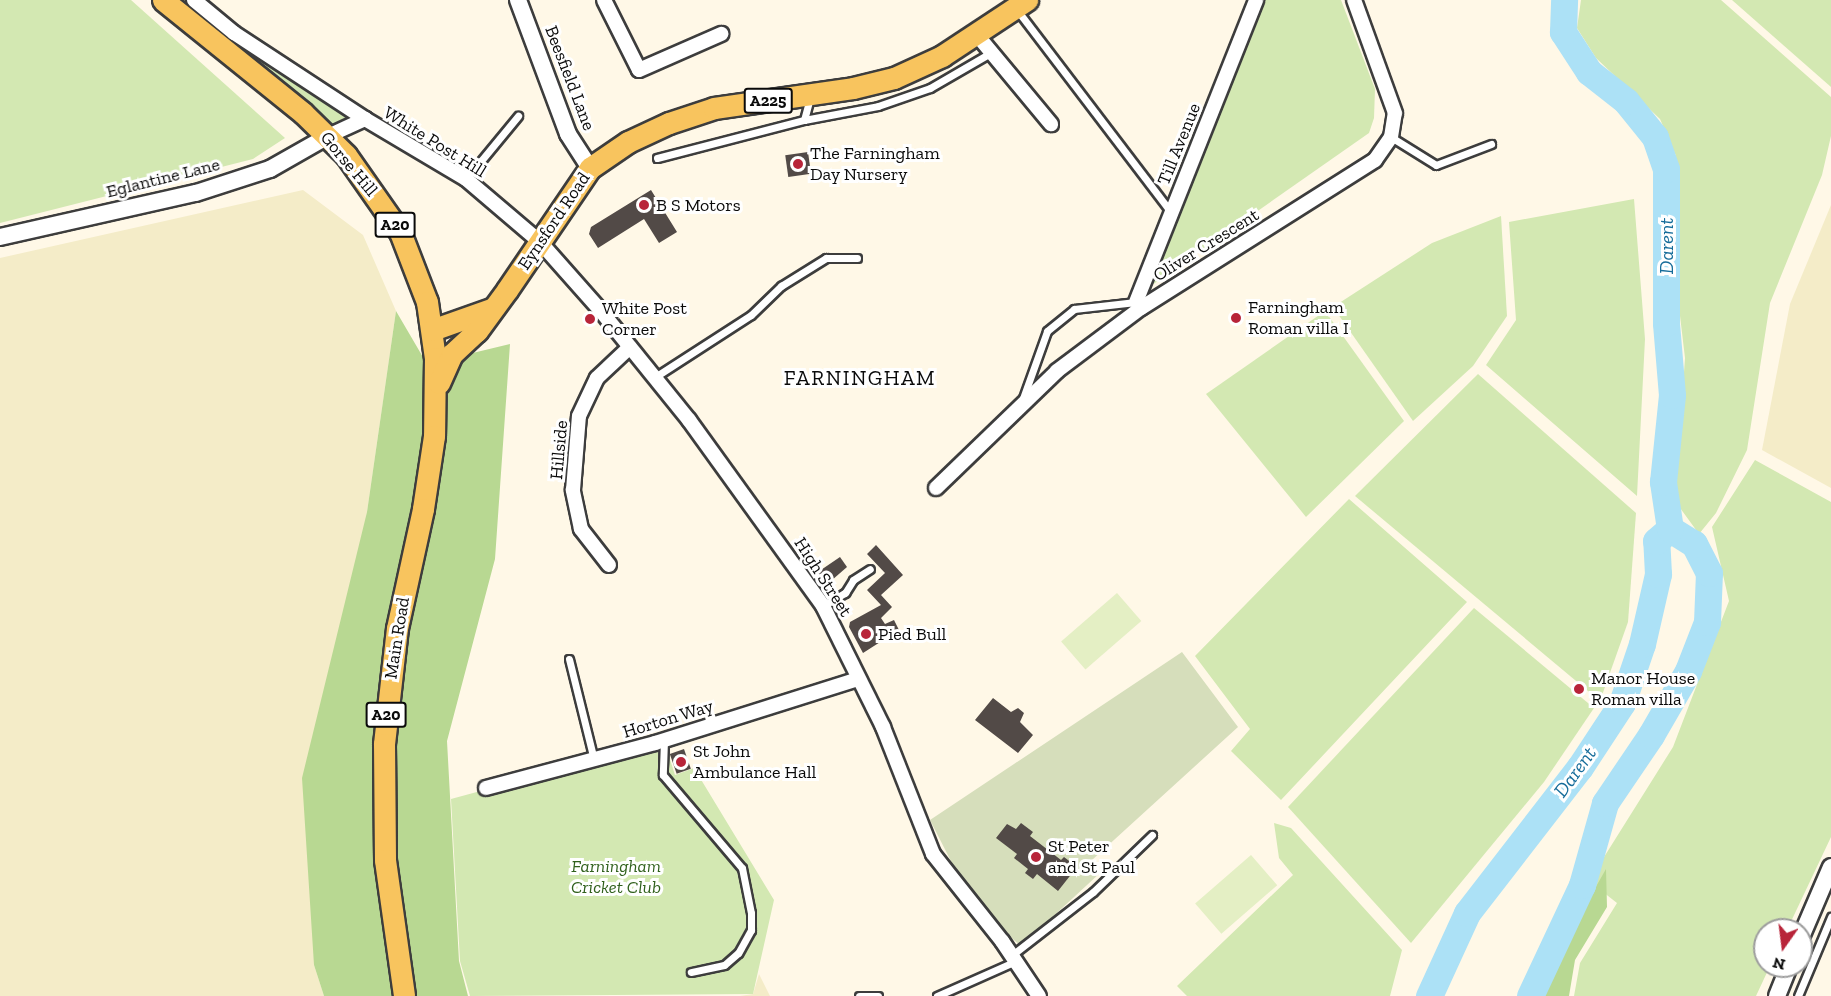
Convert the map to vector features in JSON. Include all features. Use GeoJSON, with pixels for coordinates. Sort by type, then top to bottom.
{"type":"FeatureCollection","features":[{"type":"Feature","properties":{"kind":"main road","name":"Gorse Hill"},"geometry":{"type":"LineString","coordinates":[[164,0],[328,136],[367,181],[400,232],[422,286],[432,330],[436,390]]}},
{"type":"Feature","properties":{"kind":"main road","name":"Eynsford Road"},"geometry":{"type":"LineString","coordinates":[[436,390],[452,354],[477,331],[590,168],[628,141],[669,123],[714,108],[810,96],[894,78],[977,35],[1021,4]]}},
{"type":"Feature","properties":{"kind":"main road"},"geometry":{"type":"LineString","coordinates":[[432,330],[491,309]]}},
{"type":"Feature","properties":{"kind":"main road","name":"Main Road"},"geometry":{"type":"LineString","coordinates":[[404,996],[387,889],[384,744],[397,628],[429,473],[436,390]]}},
{"type":"Feature","properties":{"kind":"street","name":"White Post Hill"},"geometry":{"type":"LineString","coordinates":[[194,0],[234,33],[365,119],[466,179],[540,242]]}},
{"type":"Feature","properties":{"kind":"street","name":"Beesfield Lane"},"geometry":{"type":"LineString","coordinates":[[518,0],[568,134],[590,168]]}},
{"type":"Feature","properties":{"kind":"street"},"geometry":{"type":"LineString","coordinates":[[604,0],[639,70],[720,34]]}},
{"type":"Feature","properties":{"kind":"street","name":"Till Avenue"},"geometry":{"type":"LineString","coordinates":[[1138,305],[1172,212],[1256,0]]}},
{"type":"Feature","properties":{"kind":"street"},"geometry":{"type":"LineString","coordinates":[[1354,0],[1395,113],[1391,137]]}},
{"type":"Feature","properties":{"kind":"street"},"geometry":{"type":"LineString","coordinates":[[977,35],[1051,124]]}},
{"type":"Feature","properties":{"kind":"street","name":"White Post Hill"},"geometry":{"type":"LineString","coordinates":[[328,136],[365,119]]}},
{"type":"Feature","properties":{"kind":"street","name":"Eglantine Lane"},"geometry":{"type":"LineString","coordinates":[[0,237],[196,193],[270,169],[328,136]]}},
{"type":"Feature","properties":{"kind":"street","name":"Oliver Crescent"},"geometry":{"type":"LineString","coordinates":[[936,488],[1021,403],[1138,305],[1375,160],[1391,137]]}},
{"type":"Feature","properties":{"kind":"street","name":"High Street"},"geometry":{"type":"LineString","coordinates":[[540,242],[655,377],[823,606],[883,727],[933,854],[1014,958],[1034,994]]}},
{"type":"Feature","properties":{"kind":"street","name":"Hillside"},"geometry":{"type":"LineString","coordinates":[[609,565],[581,529],[575,500],[579,416],[597,378],[630,346]]}},
{"type":"Feature","properties":{"kind":"street","name":"Horton Way"},"geometry":{"type":"LineString","coordinates":[[486,788],[664,740],[858,679]]}},
{"type":"Feature","properties":{"kind":"street"},"geometry":{"type":"LineString","coordinates":[[1809,918],[1831,867]]}},
{"type":"Feature","properties":{"kind":"street"},"geometry":{"type":"LineString","coordinates":[[1777,996],[1784,978]]}},
{"type":"Feature","properties":{"kind":"lane"},"geometry":{"type":"LineString","coordinates":[[1021,4],[1172,212]]}},
{"type":"Feature","properties":{"kind":"lane"},"geometry":{"type":"LineString","coordinates":[[657,158],[804,120],[878,106],[930,88],[992,52]]}},
{"type":"Feature","properties":{"kind":"lane"},"geometry":{"type":"LineString","coordinates":[[804,120],[810,96]]}},
{"type":"Feature","properties":{"kind":"lane"},"geometry":{"type":"LineString","coordinates":[[466,179],[518,116]]}},
{"type":"Feature","properties":{"kind":"lane"},"geometry":{"type":"LineString","coordinates":[[1391,137],[1436,165],[1491,144]]}},
{"type":"Feature","properties":{"kind":"lane"},"geometry":{"type":"LineString","coordinates":[[655,377],[751,315],[781,286],[826,258],[858,258]]}},
{"type":"Feature","properties":{"kind":"lane"},"geometry":{"type":"LineString","coordinates":[[1021,403],[1047,331],[1074,309],[1138,305]]}},
{"type":"Feature","properties":{"kind":"lane"},"geometry":{"type":"LineString","coordinates":[[823,606],[845,593],[853,580],[870,569]]}},
{"type":"Feature","properties":{"kind":"lane"},"geometry":{"type":"LineString","coordinates":[[569,659],[594,760]]}},
{"type":"Feature","properties":{"kind":"lane"},"geometry":{"type":"LineString","coordinates":[[664,740],[663,775],[742,868],[751,913],[751,930],[738,953],[724,965],[691,972]]}},
{"type":"Feature","properties":{"kind":"lane"},"geometry":{"type":"LineString","coordinates":[[937,996],[1014,958],[1093,892],[1152,835]]}},
{"type":"Feature","properties":{"kind":"lane"},"geometry":{"type":"LineString","coordinates":[[1798,996],[1831,917]]}},
{"type":"Feature","properties":{"kind":"lane"},"geometry":{"type":"LineString","coordinates":[[859,996],[878,996]]}},
{"type":"Feature","properties":{"kind":"shaded area"},"geometry":{"type":"Polygon","coordinates":[[[303,190],[363,235],[396,311],[367,512],[314,965],[324,996],[0,996],[0,258],[303,190]]]}},
{"type":"Feature","properties":{"kind":"shaded area"},"geometry":{"type":"Polygon","coordinates":[[[1831,205],[1831,488],[1762,450],[1790,304],[1831,205]]]}},
{"type":"Feature","properties":{"kind":"shaded area"},"geometry":{"type":"Polygon","coordinates":[[[759,974],[770,996],[740,996],[753,994],[759,974]]]}},
{"type":"Feature","properties":{"kind":"green space"},"geometry":{"type":"Polygon","coordinates":[[[0,0],[131,0],[285,138],[253,159],[0,223],[0,0]]]}},
{"type":"Feature","properties":{"kind":"green space"},"geometry":{"type":"Polygon","coordinates":[[[170,0],[192,0],[364,118],[334,139],[170,0]]]}},
{"type":"Feature","properties":{"kind":"green space"},"geometry":{"type":"Polygon","coordinates":[[[1258,0],[1341,0],[1375,89],[1374,118],[1369,133],[1142,292],[1258,0]]]}},
{"type":"Feature","properties":{"kind":"green space"},"geometry":{"type":"Polygon","coordinates":[[[1581,0],[1721,0],[1831,97],[1831,136],[1822,175],[1770,303],[1747,450],[1716,513],[1699,534],[1675,501],[1685,358],[1678,299],[1676,156],[1660,119],[1596,58],[1577,28],[1581,0]]]}},
{"type":"Feature","properties":{"kind":"green space"},"geometry":{"type":"Polygon","coordinates":[[[1732,0],[1831,0],[1831,87],[1732,0]]]}},
{"type":"Feature","properties":{"kind":"green space"},"geometry":{"type":"Polygon","coordinates":[[[1634,199],[1645,339],[1637,496],[1486,365],[1516,320],[1509,222],[1634,199]]]}},
{"type":"Feature","properties":{"kind":"green space"},"geometry":{"type":"Polygon","coordinates":[[[1501,216],[1507,316],[1473,366],[1413,421],[1333,307],[1432,243],[1501,216]]]}},
{"type":"Feature","properties":{"kind":"green space"},"geometry":{"type":"Polygon","coordinates":[[[396,311],[427,364],[510,344],[495,559],[447,741],[459,961],[468,996],[324,996],[314,965],[302,778],[367,512],[396,311]]]}},
{"type":"Feature","properties":{"kind":"green space"},"geometry":{"type":"Polygon","coordinates":[[[1325,311],[1404,421],[1306,517],[1206,394],[1325,311]]]}},
{"type":"Feature","properties":{"kind":"green space"},"geometry":{"type":"Polygon","coordinates":[[[1478,374],[1636,513],[1628,622],[1600,701],[1355,496],[1478,374]]]}},
{"type":"Feature","properties":{"kind":"green space"},"geometry":{"type":"Polygon","coordinates":[[[1755,460],[1831,502],[1831,837],[1793,918],[1753,918],[1753,978],[1764,978],[1756,996],[1574,996],[1580,963],[1617,903],[1589,881],[1673,747],[1729,601],[1712,527],[1755,460]]]}},
{"type":"Feature","properties":{"kind":"green space"},"geometry":{"type":"Polygon","coordinates":[[[1349,499],[1467,602],[1281,800],[1231,751],[1250,729],[1195,656],[1349,499]]]}},
{"type":"Feature","properties":{"kind":"green space"},"geometry":{"type":"Polygon","coordinates":[[[1117,593],[1141,621],[1085,669],[1061,642],[1117,593]]]}},
{"type":"Feature","properties":{"kind":"green space"},"geometry":{"type":"Polygon","coordinates":[[[1474,608],[1594,708],[1544,782],[1411,943],[1288,807],[1474,608]]]}},
{"type":"Feature","properties":{"kind":"green space"},"geometry":{"type":"Polygon","coordinates":[[[1182,652],[1238,727],[1092,860],[1100,873],[1021,946],[1007,934],[954,867],[930,820],[1182,652]]]}},
{"type":"Feature","properties":{"kind":"green space","name":"Farningham Cricket Club"},"geometry":{"type":"Polygon","coordinates":[[[664,741],[675,775],[694,768],[774,900],[753,994],[470,996],[460,961],[451,799],[664,741]]]}},
{"type":"Feature","properties":{"kind":"green space"},"geometry":{"type":"Polygon","coordinates":[[[1274,823],[1291,828],[1402,950],[1390,996],[1187,996],[1177,986],[1293,875],[1279,858],[1274,823]]]}},
{"type":"Feature","properties":{"kind":"green space"},"geometry":{"type":"Polygon","coordinates":[[[1251,855],[1277,885],[1221,934],[1195,904],[1251,855]]]}},
{"type":"Feature","properties":{"kind":"green space"},"geometry":{"type":"Polygon","coordinates":[[[1606,869],[1607,907],[1575,960],[1569,996],[1541,996],[1556,957],[1606,869]]]}},
{"type":"Feature","properties":{"kind":"building","name":"The Farningham Day Nursery"},"geometry":{"type":"Polygon","coordinates":[[[808,152],[811,174],[788,177],[785,155],[808,152]]]}},
{"type":"Feature","properties":{"kind":"building","name":"B S Motors"},"geometry":{"type":"Polygon","coordinates":[[[651,190],[677,232],[659,243],[644,219],[598,248],[589,234],[591,227],[651,190]]]}},
{"type":"Feature","properties":{"kind":"building"},"geometry":{"type":"Polygon","coordinates":[[[876,545],[903,575],[881,595],[892,607],[881,618],[885,624],[894,620],[899,630],[863,653],[849,627],[850,622],[881,605],[867,590],[885,573],[867,554],[876,545]]]}},
{"type":"Feature","properties":{"kind":"building"},"geometry":{"type":"Polygon","coordinates":[[[840,557],[847,567],[824,587],[815,574],[840,557]]]}},
{"type":"Feature","properties":{"kind":"building"},"geometry":{"type":"Polygon","coordinates":[[[993,698],[1011,712],[1018,708],[1024,713],[1020,722],[1033,735],[1018,753],[975,720],[993,698]]]}},
{"type":"Feature","properties":{"kind":"building","name":"St John Ambulance Hall"},"geometry":{"type":"Polygon","coordinates":[[[684,749],[691,769],[677,774],[670,754],[684,749]]]}},
{"type":"Feature","properties":{"kind":"building","name":"St Peter and St Paul"},"geometry":{"type":"Polygon","coordinates":[[[1021,823],[1033,832],[1030,836],[1061,860],[1064,857],[1077,867],[1058,891],[1037,874],[1033,879],[1025,873],[1028,869],[1014,858],[1017,854],[996,838],[1007,824],[1016,829],[1021,823]]]}},
{"type":"Feature","properties":{"kind":"waterway","name":"Darent"},"geometry":{"type":"LineString","coordinates":[[1530,996],[1582,885],[1605,803],[1651,735],[1688,671],[1707,622],[1709,573],[1694,544],[1670,529],[1663,482],[1672,395],[1666,323],[1666,169],[1655,137],[1626,101],[1589,72],[1563,32],[1564,0]]}},
{"type":"Feature","properties":{"kind":"waterway","name":"Darent"},"geometry":{"type":"LineString","coordinates":[[1429,996],[1467,913],[1580,767],[1622,703],[1642,644],[1658,574],[1656,541],[1670,529]]}},
{"type":"Feature","properties":{"kind":"place","name":"The Farningham Day Nursery"},"geometry":{"type":"Point","coordinates":[798,164]}},
{"type":"Feature","properties":{"kind":"place","name":"B S Motors"},"geometry":{"type":"Point","coordinates":[644,205]}},
{"type":"Feature","properties":{"kind":"place","name":"Farningham Roman villa I"},"geometry":{"type":"Point","coordinates":[1236,318]}},
{"type":"Feature","properties":{"kind":"place","name":"White Post Corner"},"geometry":{"type":"Point","coordinates":[590,319]}},
{"type":"Feature","properties":{"kind":"place","name":"Pied Bull"},"geometry":{"type":"Point","coordinates":[866,634]}},
{"type":"Feature","properties":{"kind":"place","name":"Manor House Roman villa"},"geometry":{"type":"Point","coordinates":[1579,689]}},
{"type":"Feature","properties":{"kind":"place","name":"St John Ambulance Hall"},"geometry":{"type":"Point","coordinates":[681,762]}},
{"type":"Feature","properties":{"kind":"place","name":"St Peter and St Paul"},"geometry":{"type":"Point","coordinates":[1036,857]}},
{"type":"Feature","properties":{"kind":"district","name":"FARNINGHAM"},"geometry":{"type":"Point","coordinates":[860,378]}}]}
